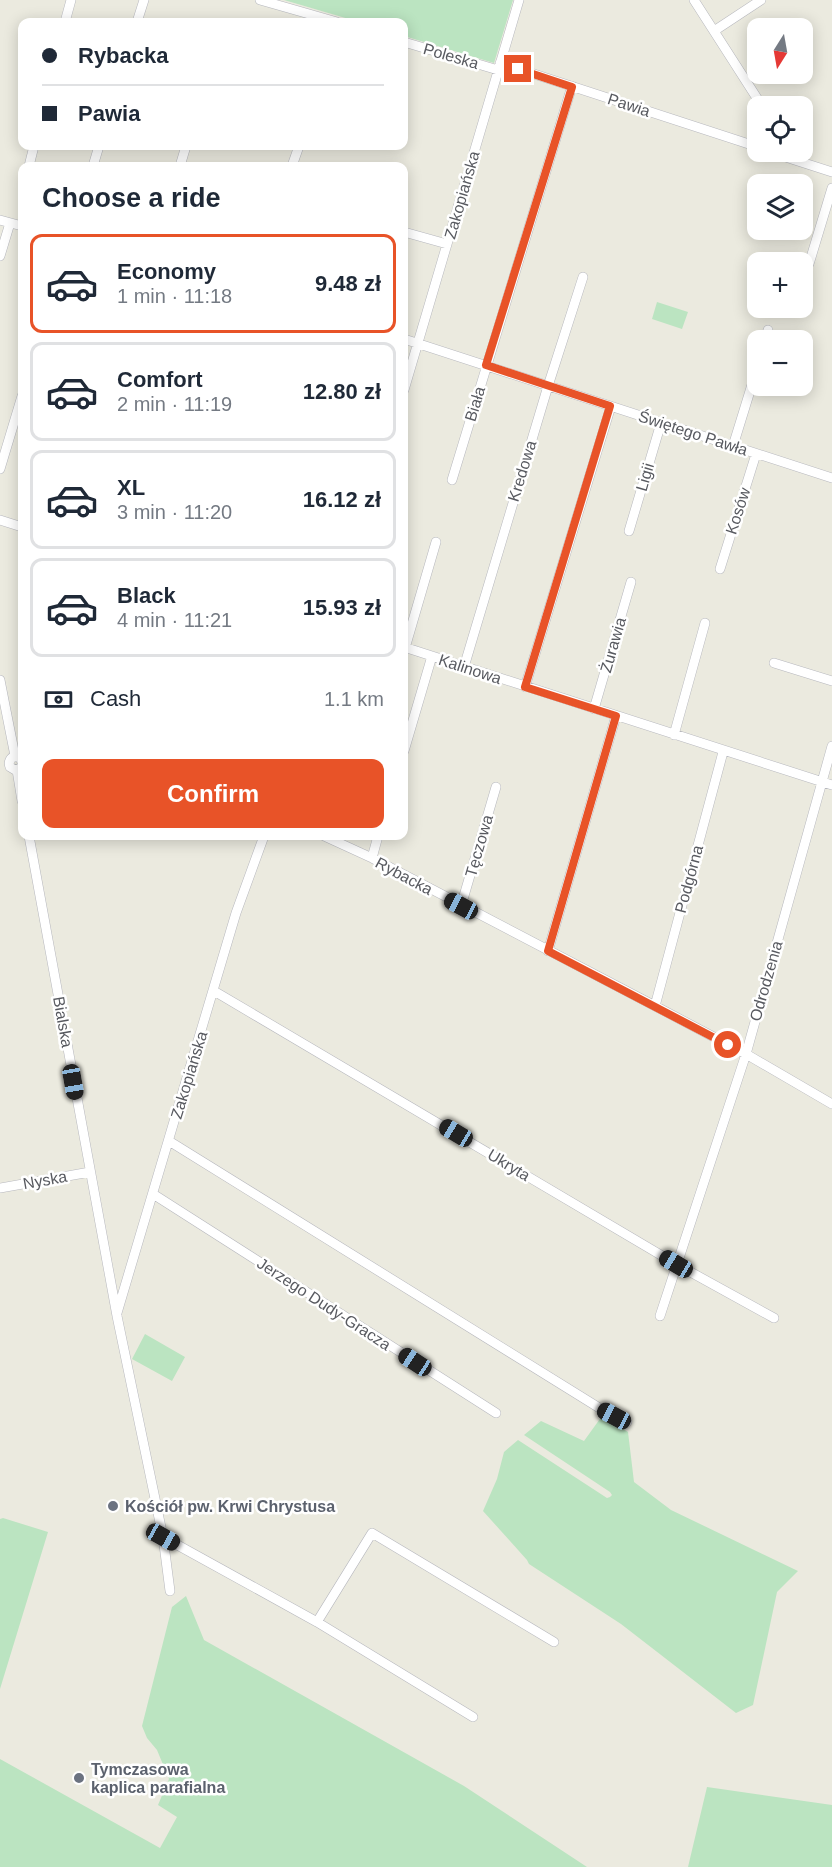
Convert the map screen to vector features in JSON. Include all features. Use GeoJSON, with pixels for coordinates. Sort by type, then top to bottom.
{"type":"FeatureCollection","features":[{"type":"Feature","properties":{"kind":"street"},"geometry":{"type":"LineString","coordinates":[[66,18],[71,0]]}},
{"type":"Feature","properties":{"kind":"street"},"geometry":{"type":"LineString","coordinates":[[138,18],[144,0]]}},
{"type":"Feature","properties":{"kind":"street"},"geometry":{"type":"LineString","coordinates":[[260,0],[323,18]]}},
{"type":"Feature","properties":{"kind":"street","name":"Zakopiańska"},"geometry":{"type":"LineString","coordinates":[[408,377],[519,0]]}},
{"type":"Feature","properties":{"kind":"street"},"geometry":{"type":"LineString","coordinates":[[694,0],[756,96]]}},
{"type":"Feature","properties":{"kind":"street"},"geometry":{"type":"LineString","coordinates":[[714,31],[761,0]]}},
{"type":"Feature","properties":{"kind":"street","name":"Poleska"},"geometry":{"type":"LineString","coordinates":[[408,43],[499,66]]}},
{"type":"Feature","properties":{"kind":"street","name":"Pawia"},"geometry":{"type":"LineString","coordinates":[[499,66],[747,143]]}},
{"type":"Feature","properties":{"kind":"street","name":"Biała"},"geometry":{"type":"LineString","coordinates":[[452,480],[572,87]]}},
{"type":"Feature","properties":{"kind":"street"},"geometry":{"type":"LineString","coordinates":[[802,162],[832,172]]}},
{"type":"Feature","properties":{"kind":"street"},"geometry":{"type":"LineString","coordinates":[[813,252],[832,188]]}},
{"type":"Feature","properties":{"kind":"street"},"geometry":{"type":"LineString","coordinates":[[0,220],[18,225]]}},
{"type":"Feature","properties":{"kind":"street"},"geometry":{"type":"LineString","coordinates":[[0,256],[10,223]]}},
{"type":"Feature","properties":{"kind":"street"},"geometry":{"type":"LineString","coordinates":[[408,233],[447,244]]}},
{"type":"Feature","properties":{"kind":"street","name":"Kredowa"},"geometry":{"type":"LineString","coordinates":[[464,667],[583,277]]}},
{"type":"Feature","properties":{"kind":"street","name":"Świętego Pawła"},"geometry":{"type":"LineString","coordinates":[[408,340],[832,478]]}},
{"type":"Feature","properties":{"kind":"street"},"geometry":{"type":"LineString","coordinates":[[733,446],[748,396]]}},
{"type":"Feature","properties":{"kind":"street"},"geometry":{"type":"LineString","coordinates":[[525,687],[610,406]]}},
{"type":"Feature","properties":{"kind":"street"},"geometry":{"type":"LineString","coordinates":[[0,469],[18,409]]}},
{"type":"Feature","properties":{"kind":"street","name":"Ligii"},"geometry":{"type":"LineString","coordinates":[[629,531],[661,423]]}},
{"type":"Feature","properties":{"kind":"street","name":"Kosów"},"geometry":{"type":"LineString","coordinates":[[720,569],[756,454]]}},
{"type":"Feature","properties":{"kind":"street"},"geometry":{"type":"LineString","coordinates":[[0,520],[18,526]]}},
{"type":"Feature","properties":{"kind":"street"},"geometry":{"type":"LineString","coordinates":[[408,634],[436,542]]}},
{"type":"Feature","properties":{"kind":"street","name":"Żurawia"},"geometry":{"type":"LineString","coordinates":[[594,709],[631,582]]}},
{"type":"Feature","properties":{"kind":"street"},"geometry":{"type":"LineString","coordinates":[[674,735],[705,623]]}},
{"type":"Feature","properties":{"kind":"street","name":"Kalinowa"},"geometry":{"type":"LineString","coordinates":[[408,648],[723,752],[832,785]]}},
{"type":"Feature","properties":{"kind":"street"},"geometry":{"type":"LineString","coordinates":[[408,737],[432,656]]}},
{"type":"Feature","properties":{"kind":"street"},"geometry":{"type":"LineString","coordinates":[[774,663],[832,681]]}},
{"type":"Feature","properties":{"kind":"street"},"geometry":{"type":"LineString","coordinates":[[0,680],[17,763]]}},
{"type":"Feature","properties":{"kind":"street"},"geometry":{"type":"LineString","coordinates":[[548,951],[616,716]]}},
{"type":"Feature","properties":{"kind":"street","name":"Odrodzenia"},"geometry":{"type":"LineString","coordinates":[[660,1316],[746,1054],[832,746]]}},
{"type":"Feature","properties":{"kind":"street","name":"Podgórna"},"geometry":{"type":"LineString","coordinates":[[655,1006],[723,752]]}},
{"type":"Feature","properties":{"kind":"street"},"geometry":{"type":"LineString","coordinates":[[0,757],[17,763]]}},
{"type":"Feature","properties":{"kind":"street","name":"Tęczowa"},"geometry":{"type":"LineString","coordinates":[[461,906],[496,787]]}},
{"type":"Feature","properties":{"kind":"street","name":"Bialska"},"geometry":{"type":"LineString","coordinates":[[30,840],[117,1316],[163,1537],[170,1591]]}},
{"type":"Feature","properties":{"kind":"street","name":"Zakopiańska"},"geometry":{"type":"LineString","coordinates":[[117,1316],[236,913],[263,840]]}},
{"type":"Feature","properties":{"kind":"street","name":"Rybacka"},"geometry":{"type":"LineString","coordinates":[[333,840],[372,858],[831,1100]]}},
{"type":"Feature","properties":{"kind":"street"},"geometry":{"type":"LineString","coordinates":[[372,858],[377,840]]}},
{"type":"Feature","properties":{"kind":"street","name":"Ukryta"},"geometry":{"type":"LineString","coordinates":[[214,991],[676,1264],[774,1318]]}},
{"type":"Feature","properties":{"kind":"street"},"geometry":{"type":"LineString","coordinates":[[170,1141],[601,1409],[627,1422]]}},
{"type":"Feature","properties":{"kind":"street","name":"Nyska"},"geometry":{"type":"LineString","coordinates":[[0,1188],[90,1172]]}},
{"type":"Feature","properties":{"kind":"street","name":"Jerzego Dudy-Gracza"},"geometry":{"type":"LineString","coordinates":[[153,1194],[496,1413]]}},
{"type":"Feature","properties":{"kind":"street"},"geometry":{"type":"LineString","coordinates":[[317,1622],[372,1533],[554,1642]]}},
{"type":"Feature","properties":{"kind":"street"},"geometry":{"type":"LineString","coordinates":[[163,1537],[317,1622],[473,1717]]}},
{"type":"Feature","properties":{"kind":"green space"},"geometry":{"type":"Polygon","coordinates":[[[284,0],[513,0],[494,63],[408,37],[408,18],[345,18],[284,0]]]}},
{"type":"Feature","properties":{"kind":"green space"},"geometry":{"type":"Polygon","coordinates":[[[657,302],[688,312],[682,329],[652,319],[657,302]]]}},
{"type":"Feature","properties":{"kind":"green space"},"geometry":{"type":"Polygon","coordinates":[[[145,1334],[185,1357],[172,1381],[132,1359],[145,1334]]]}},
{"type":"Feature","properties":{"kind":"green space"},"geometry":{"type":"Polygon","coordinates":[[[602,1416],[628,1432],[634,1482],[671,1510],[798,1571],[777,1592],[753,1705],[736,1713],[621,1624],[529,1564],[483,1511],[497,1479],[504,1452],[518,1440],[607,1498],[610,1497],[612,1495],[610,1492],[524,1435],[541,1421],[584,1441],[602,1416]]]}},
{"type":"Feature","properties":{"kind":"green space"},"geometry":{"type":"Polygon","coordinates":[[[0,1519],[48,1532],[0,1689],[0,1519]]]}},
{"type":"Feature","properties":{"kind":"green space"},"geometry":{"type":"Polygon","coordinates":[[[186,1596],[204,1640],[464,1786],[587,1867],[0,1867],[0,1759],[160,1848],[177,1817],[158,1805],[169,1779],[157,1750],[147,1738],[142,1726],[172,1607],[186,1596]]]}},
{"type":"Feature","properties":{"kind":"green space"},"geometry":{"type":"Polygon","coordinates":[[[707,1787],[832,1805],[832,1867],[688,1867],[707,1787]]]}},
{"type":"Feature","properties":{"kind":"place","name":"Kościół pw. Krwi Chrystusa"},"geometry":{"type":"Point","coordinates":[113,1506]}},
{"type":"Feature","properties":{"kind":"place","name":"Tymczasowa kaplica parafialna"},"geometry":{"type":"Point","coordinates":[79,1778]}},
{"type":"Feature","properties":{"kind":"route"},"geometry":{"type":"LineString","coordinates":[[518,69],[572,87],[486,365],[610,406],[525,687],[616,716],[548,951],[728,1045]]}}]}
